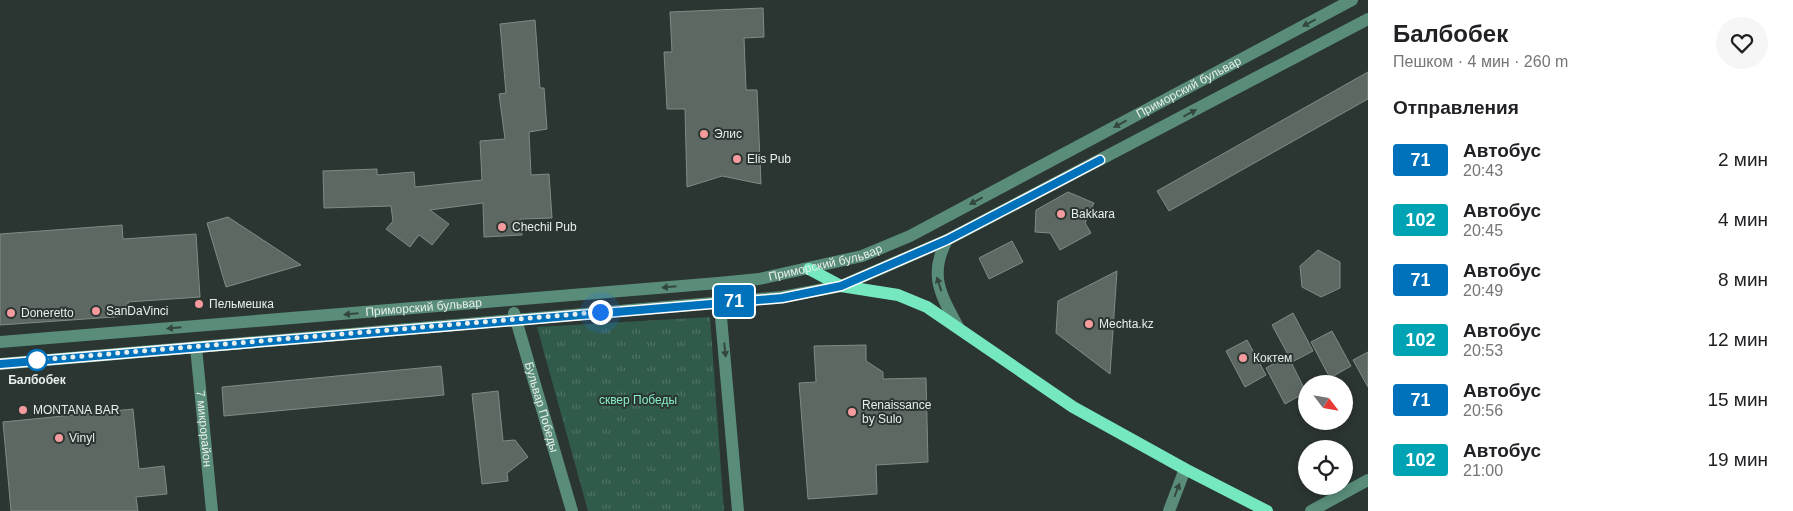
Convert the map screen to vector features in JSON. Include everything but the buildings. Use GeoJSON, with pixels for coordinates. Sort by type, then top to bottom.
{"type":"FeatureCollection","features":[{"type":"Feature","properties":{"kind":"main road"},"geometry":{"type":"LineString","coordinates":[[809,269],[841,286],[898,296],[927,307],[1073,407],[1266,511]]}},
{"type":"Feature","properties":{"kind":"street","name":"Приморский бульвар"},"geometry":{"type":"LineString","coordinates":[[0,342],[718,283],[809,269],[862,256],[910,236],[1352,0]]}},
{"type":"Feature","properties":{"kind":"street","name":"Приморский бульвар"},"geometry":{"type":"LineString","coordinates":[[0,364],[782,298],[841,286],[947,240],[1368,19]]}},
{"type":"Feature","properties":{"kind":"street"},"geometry":{"type":"LineString","coordinates":[[947,240],[939,255],[936,276],[944,301],[958,327]]}},
{"type":"Feature","properties":{"kind":"street"},"geometry":{"type":"LineString","coordinates":[[718,283],[727,368],[738,511]]}},
{"type":"Feature","properties":{"kind":"street","name":"Бульвар Победы"},"geometry":{"type":"LineString","coordinates":[[511,301],[572,511]]}},
{"type":"Feature","properties":{"kind":"street","name":"7 микрорайон"},"geometry":{"type":"LineString","coordinates":[[196,346],[212,511]]}},
{"type":"Feature","properties":{"kind":"street"},"geometry":{"type":"LineString","coordinates":[[1169,511],[1185,469]]}},
{"type":"Feature","properties":{"kind":"street"},"geometry":{"type":"LineString","coordinates":[[1311,511],[1368,480]]}},
{"type":"Feature","properties":{"kind":"green space","name":"сквер Победы"},"geometry":{"type":"Polygon","coordinates":[[[710,317],[724,511],[588,511],[537,327],[710,317]]]}},
{"type":"Feature","properties":{"kind":"bus line","name":"71"},"geometry":{"type":"LineString","coordinates":[[0,364],[782,298],[841,286],[947,240],[1100,160]]}},
{"type":"Feature","properties":{"kind":"place","name":"Элис"},"geometry":{"type":"Point","coordinates":[704,134]}},
{"type":"Feature","properties":{"kind":"place","name":"Elis Pub"},"geometry":{"type":"Point","coordinates":[737,159]}},
{"type":"Feature","properties":{"kind":"place","name":"Bakkara"},"geometry":{"type":"Point","coordinates":[1061,214]}},
{"type":"Feature","properties":{"kind":"place","name":"Chechil Pub"},"geometry":{"type":"Point","coordinates":[502,227]}},
{"type":"Feature","properties":{"kind":"place","name":"Пельмешка"},"geometry":{"type":"Point","coordinates":[199,304]}},
{"type":"Feature","properties":{"kind":"place","name":"SanDaVinci"},"geometry":{"type":"Point","coordinates":[96,311]}},
{"type":"Feature","properties":{"kind":"place","name":"Doneretto"},"geometry":{"type":"Point","coordinates":[11,313]}},
{"type":"Feature","properties":{"kind":"place","name":"Mechta.kz"},"geometry":{"type":"Point","coordinates":[1089,324]}},
{"type":"Feature","properties":{"kind":"place","name":"Коктем"},"geometry":{"type":"Point","coordinates":[1243,358]}},
{"type":"Feature","properties":{"kind":"place","name":"Балбобек"},"geometry":{"type":"Point","coordinates":[37,360]}},
{"type":"Feature","properties":{"kind":"place","name":"MONTANA BAR"},"geometry":{"type":"Point","coordinates":[23,410]}},
{"type":"Feature","properties":{"kind":"place","name":"Renaissance by Sulo"},"geometry":{"type":"Point","coordinates":[852,412]}},
{"type":"Feature","properties":{"kind":"place","name":"Vinyl"},"geometry":{"type":"Point","coordinates":[59,438]}},
{"type":"Feature","properties":{"kind":"route"},"geometry":{"type":"LineString","coordinates":[[37,360],[600,312]]}}]}
